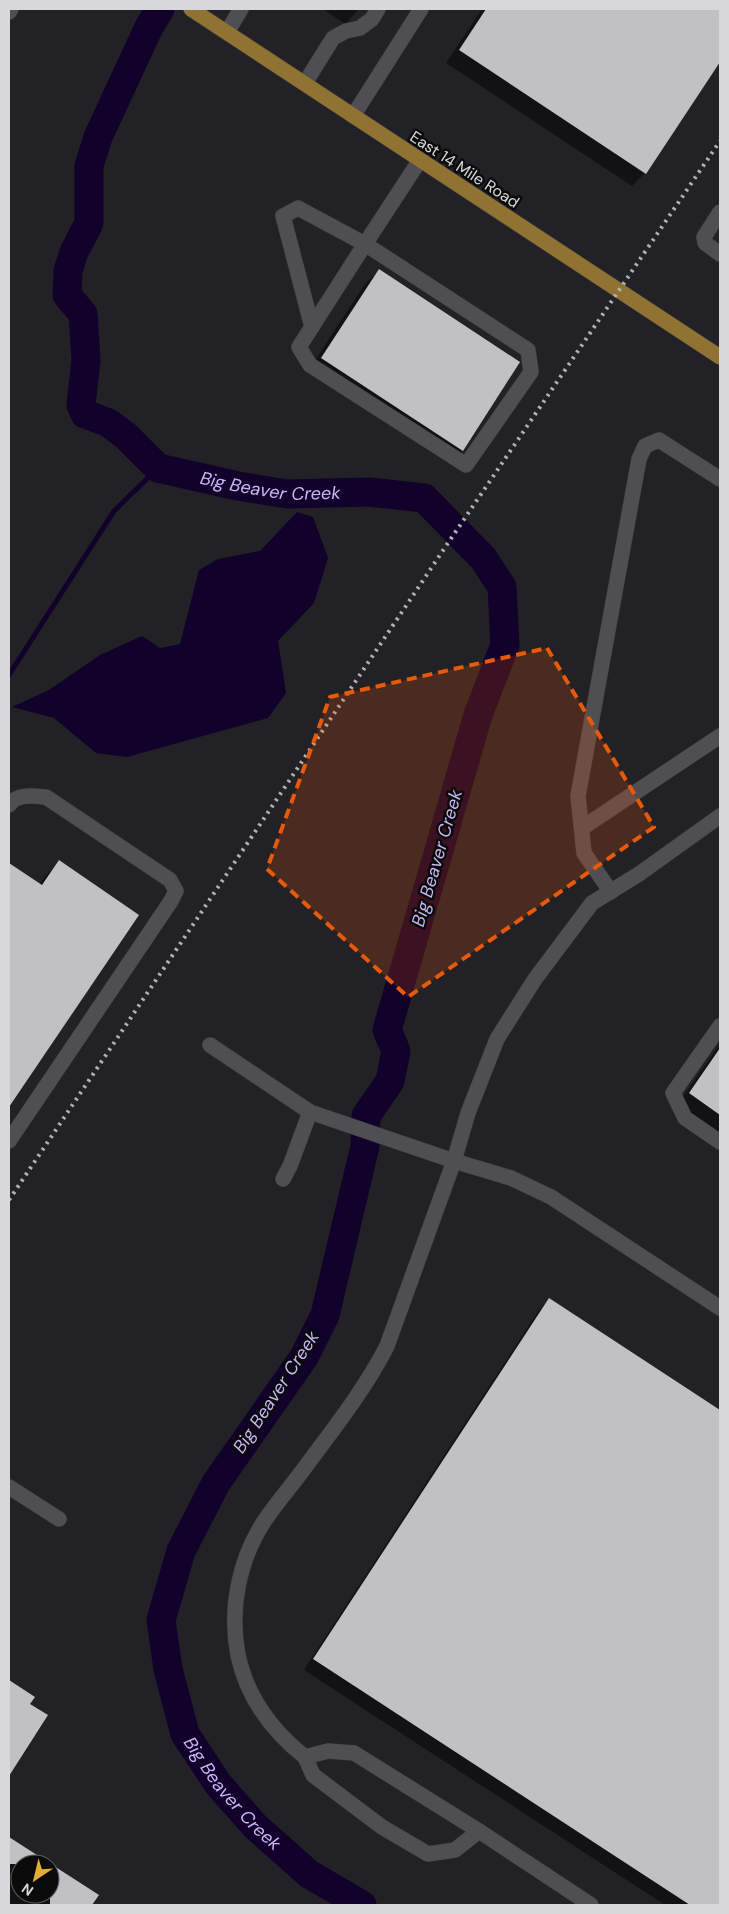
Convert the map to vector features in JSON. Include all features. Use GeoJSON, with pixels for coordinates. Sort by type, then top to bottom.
{"type":"FeatureCollection","features":[{"type":"Feature","properties":{"kind":"main road","name":"East 14 Mile Road"},"geometry":{"type":"LineString","coordinates":[[192,10],[720,357]]}},
{"type":"Feature","properties":{"kind":"street"},"geometry":{"type":"LineString","coordinates":[[227,32],[241,9]]}},
{"type":"Feature","properties":{"kind":"street"},"geometry":{"type":"LineString","coordinates":[[305,83],[333,38],[346,31],[360,28],[372,19],[378,9]]}},
{"type":"Feature","properties":{"kind":"street"},"geometry":{"type":"LineString","coordinates":[[353,116],[421,9]]}},
{"type":"Feature","properties":{"kind":"street"},"geometry":{"type":"LineString","coordinates":[[312,327],[283,216],[298,208],[366,244],[528,350],[531,372],[466,465],[310,365],[299,347],[366,244],[420,160]]}},
{"type":"Feature","properties":{"kind":"street"},"geometry":{"type":"LineString","coordinates":[[720,212],[704,237],[706,243],[720,254]]}},
{"type":"Feature","properties":{"kind":"street"},"geometry":{"type":"LineString","coordinates":[[610,892],[584,853],[578,796],[639,459],[645,446],[659,440],[720,479]]}},
{"type":"Feature","properties":{"kind":"street"},"geometry":{"type":"LineString","coordinates":[[582,828],[720,736]]}},
{"type":"Feature","properties":{"kind":"street"},"geometry":{"type":"LineString","coordinates":[[9,805],[11,802],[28,795],[46,797],[170,880],[176,891],[166,910],[9,1141]]}},
{"type":"Feature","properties":{"kind":"street"},"geometry":{"type":"LineString","coordinates":[[480,1831],[455,1850],[428,1854],[382,1827],[313,1775],[305,1757],[287,1743],[262,1714],[240,1666],[234,1619],[242,1566],[264,1521],[351,1407],[378,1365],[398,1320],[454,1161],[468,1113],[498,1039],[535,979],[592,903],[639,874],[720,816]]}},
{"type":"Feature","properties":{"kind":"street"},"geometry":{"type":"LineString","coordinates":[[720,1026],[673,1092],[685,1118],[720,1142]]}},
{"type":"Feature","properties":{"kind":"street"},"geometry":{"type":"LineString","coordinates":[[210,1045],[310,1112],[454,1161],[512,1178],[551,1196],[720,1308]]}},
{"type":"Feature","properties":{"kind":"street"},"geometry":{"type":"LineString","coordinates":[[283,1179],[290,1166],[310,1112]]}},
{"type":"Feature","properties":{"kind":"street"},"geometry":{"type":"LineString","coordinates":[[9,1487],[59,1519]]}},
{"type":"Feature","properties":{"kind":"street"},"geometry":{"type":"LineString","coordinates":[[305,1757],[328,1751],[354,1753],[480,1831],[591,1905]]}},
{"type":"Feature","properties":{"kind":"highlighted area"},"geometry":{"type":"Polygon","coordinates":[[[547,648],[654,827],[408,997],[267,869],[330,697],[547,648]]]}},
{"type":"Feature","properties":{"kind":"shaded area"},"geometry":{"type":"Polygon","coordinates":[[[297,512],[313,517],[328,558],[314,603],[278,641],[286,693],[268,718],[127,757],[96,753],[54,718],[12,707],[49,690],[100,655],[142,636],[160,648],[180,644],[199,570],[218,559],[260,551],[297,512]]]}},
{"type":"Feature","properties":{"kind":"building"},"geometry":{"type":"Polygon","coordinates":[[[486,9],[720,9],[720,62],[646,174],[459,50],[486,9]]]}},
{"type":"Feature","properties":{"kind":"building"},"geometry":{"type":"Polygon","coordinates":[[[379,269],[520,362],[463,451],[321,358],[379,269]]]}},
{"type":"Feature","properties":{"kind":"building"},"geometry":{"type":"Polygon","coordinates":[[[59,860],[139,915],[9,1107],[9,863],[42,885],[59,860]]]}},
{"type":"Feature","properties":{"kind":"building"},"geometry":{"type":"Polygon","coordinates":[[[720,1048],[720,1115],[689,1093],[720,1048]]]}},
{"type":"Feature","properties":{"kind":"building"},"geometry":{"type":"Polygon","coordinates":[[[549,1298],[720,1410],[720,1905],[690,1905],[313,1659],[549,1298]]]}},
{"type":"Feature","properties":{"kind":"building"},"geometry":{"type":"Polygon","coordinates":[[[9,1680],[35,1697],[30,1704],[48,1715],[9,1776],[9,1680]]]}},
{"type":"Feature","properties":{"kind":"building"},"geometry":{"type":"Polygon","coordinates":[[[9,1837],[35,1854],[10,1854],[9,1864],[9,1837]]]}},
{"type":"Feature","properties":{"kind":"building"},"geometry":{"type":"Polygon","coordinates":[[[60,1870],[99,1895],[92,1905],[50,1905],[60,1904],[60,1870]]]}},
{"type":"Feature","properties":{"kind":"waterway","name":"Big Beaver Creek"},"geometry":{"type":"LineString","coordinates":[[160,9],[149,27],[98,137],[89,166],[89,223],[74,252],[68,271],[67,295],[83,314],[86,360],[81,405],[85,414],[109,423],[126,436],[158,468],[238,486],[287,494],[369,492],[424,498],[483,558],[502,587],[505,645],[478,715],[387,1030],[396,1051],[390,1081],[366,1116],[365,1146],[325,1315],[304,1357],[216,1483],[181,1551],[161,1620],[168,1669],[185,1734],[218,1784],[255,1826],[309,1874],[362,1905]]}},
{"type":"Feature","properties":{"kind":"waterway"},"geometry":{"type":"LineString","coordinates":[[9,675],[114,511],[158,468]]}},
{"type":"Feature","properties":{"kind":"railway"},"geometry":{"type":"LineString","coordinates":[[9,1200],[446,546],[720,141]]}}]}
